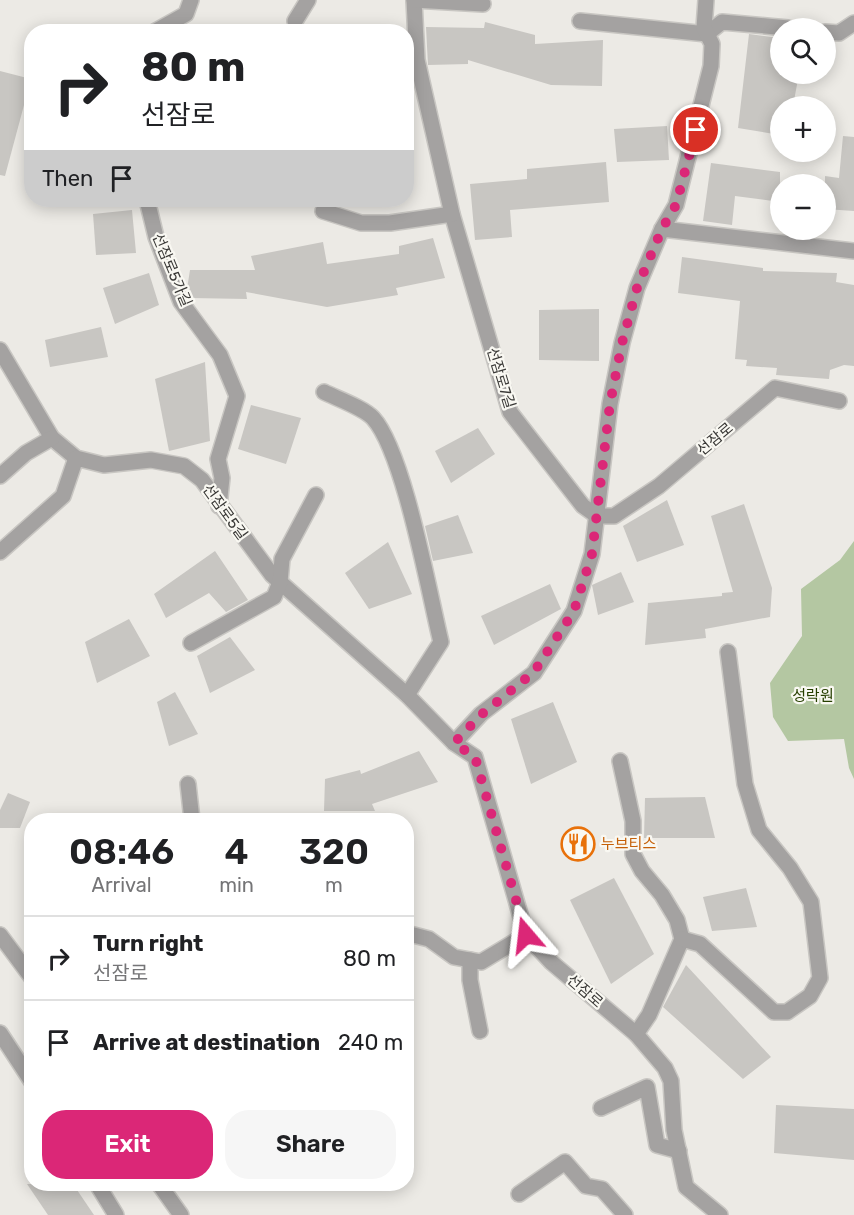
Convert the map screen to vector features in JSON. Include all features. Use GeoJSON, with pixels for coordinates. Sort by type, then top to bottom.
{"type":"FeatureCollection","features":[{"type":"Feature","properties":{"kind":"street"},"geometry":{"type":"LineString","coordinates":[[169,24],[186,15],[191,0]]}},
{"type":"Feature","properties":{"kind":"street"},"geometry":{"type":"LineString","coordinates":[[296,21],[308,0]]}},
{"type":"Feature","properties":{"kind":"street"},"geometry":{"type":"LineString","coordinates":[[414,0],[483,4]]}},
{"type":"Feature","properties":{"kind":"street","name":"선잠로7길"},"geometry":{"type":"LineString","coordinates":[[414,0],[417,60],[452,214],[510,412],[583,506],[597,516]]}},
{"type":"Feature","properties":{"kind":"street"},"geometry":{"type":"LineString","coordinates":[[454,743],[482,714],[534,672],[574,611],[592,554],[610,404],[622,343],[637,288],[662,229],[676,205],[708,76],[712,44],[704,28],[706,0]]}},
{"type":"Feature","properties":{"kind":"street"},"geometry":{"type":"LineString","coordinates":[[580,21],[707,34],[723,22],[770,26]]}},
{"type":"Feature","properties":{"kind":"street"},"geometry":{"type":"LineString","coordinates":[[836,33],[854,22]]}},
{"type":"Feature","properties":{"kind":"street","name":"선잠로5가길"},"geometry":{"type":"LineString","coordinates":[[149,207],[156,237],[181,302],[220,355],[237,396],[218,459],[222,478],[219,506]]}},
{"type":"Feature","properties":{"kind":"street"},"geometry":{"type":"LineString","coordinates":[[323,211],[361,223],[390,223],[452,214]]}},
{"type":"Feature","properties":{"kind":"street"},"geometry":{"type":"LineString","coordinates":[[662,229],[854,251]]}},
{"type":"Feature","properties":{"kind":"street","name":"선잠로5길"},"geometry":{"type":"LineString","coordinates":[[0,350],[52,438],[76,459],[104,465],[151,460],[184,466],[202,480],[219,506],[280,582],[407,695],[454,743]]}},
{"type":"Feature","properties":{"kind":"street","name":"선잠로"},"geometry":{"type":"LineString","coordinates":[[597,516],[614,516],[659,486],[776,388],[839,400]]}},
{"type":"Feature","properties":{"kind":"street"},"geometry":{"type":"LineString","coordinates":[[324,392],[372,417],[389,444],[406,501],[441,642],[407,695]]}},
{"type":"Feature","properties":{"kind":"street"},"geometry":{"type":"LineString","coordinates":[[4,469],[52,438]]}},
{"type":"Feature","properties":{"kind":"street"},"geometry":{"type":"LineString","coordinates":[[0,552],[63,496],[76,459]]}},
{"type":"Feature","properties":{"kind":"street"},"geometry":{"type":"LineString","coordinates":[[191,643],[274,597],[280,582],[282,560],[316,495]]}},
{"type":"Feature","properties":{"kind":"street"},"geometry":{"type":"LineString","coordinates":[[682,939],[700,944],[774,1012],[787,1012],[810,996],[820,978],[811,902],[790,868],[759,830],[746,784],[728,652]]}},
{"type":"Feature","properties":{"kind":"street","name":"선잠로"},"geometry":{"type":"LineString","coordinates":[[454,743],[475,757],[526,935],[551,962],[636,1034],[665,1068],[671,1081],[674,1130],[686,1187],[720,1215]]}},
{"type":"Feature","properties":{"kind":"street"},"geometry":{"type":"LineString","coordinates":[[620,761],[633,821],[633,854],[677,920],[682,939],[650,1015],[636,1034]]}},
{"type":"Feature","properties":{"kind":"street"},"geometry":{"type":"LineString","coordinates":[[188,784],[191,813]]}},
{"type":"Feature","properties":{"kind":"street"},"geometry":{"type":"LineString","coordinates":[[0,935],[24,967]]}},
{"type":"Feature","properties":{"kind":"street"},"geometry":{"type":"LineString","coordinates":[[414,935],[429,939],[454,957],[482,962],[526,935]]}},
{"type":"Feature","properties":{"kind":"street"},"geometry":{"type":"LineString","coordinates":[[470,960],[470,980],[480,1031]]}},
{"type":"Feature","properties":{"kind":"street"},"geometry":{"type":"LineString","coordinates":[[0,1033],[24,1070]]}},
{"type":"Feature","properties":{"kind":"street"},"geometry":{"type":"LineString","coordinates":[[601,1108],[647,1088],[657,1145],[679,1151]]}},
{"type":"Feature","properties":{"kind":"street"},"geometry":{"type":"LineString","coordinates":[[519,1194],[566,1162],[586,1186],[602,1189],[625,1215]]}},
{"type":"Feature","properties":{"kind":"street"},"geometry":{"type":"LineString","coordinates":[[102,1191],[116,1215]]}},
{"type":"Feature","properties":{"kind":"street"},"geometry":{"type":"LineString","coordinates":[[164,1191],[181,1215]]}},
{"type":"Feature","properties":{"kind":"green space","name":"성락원"},"geometry":{"type":"Polygon","coordinates":[[[854,541],[854,779],[849,768],[844,739],[788,741],[773,717],[770,683],[802,636],[801,589],[840,560],[854,541]]]}},
{"type":"Feature","properties":{"kind":"building"},"geometry":{"type":"Polygon","coordinates":[[[485,22],[535,35],[535,44],[603,40],[602,86],[551,85],[468,60],[468,64],[428,65],[426,27],[484,28],[485,22]]]}},
{"type":"Feature","properties":{"kind":"building"},"geometry":{"type":"Polygon","coordinates":[[[749,34],[770,37],[770,84],[797,84],[795,96],[770,96],[770,133],[738,128],[749,34]]]}},
{"type":"Feature","properties":{"kind":"building"},"geometry":{"type":"Polygon","coordinates":[[[0,71],[24,77],[24,105],[5,176],[0,175],[0,71]]]}},
{"type":"Feature","properties":{"kind":"building"},"geometry":{"type":"Polygon","coordinates":[[[667,126],[669,160],[617,162],[614,129],[667,126]]]}},
{"type":"Feature","properties":{"kind":"building"},"geometry":{"type":"Polygon","coordinates":[[[843,136],[854,137],[854,211],[836,210],[836,178],[839,178],[843,136]]]}},
{"type":"Feature","properties":{"kind":"building"},"geometry":{"type":"Polygon","coordinates":[[[606,162],[609,202],[510,210],[512,237],[475,240],[470,184],[527,179],[527,169],[606,162]]]}},
{"type":"Feature","properties":{"kind":"building"},"geometry":{"type":"Polygon","coordinates":[[[711,163],[780,172],[780,174],[770,174],[770,201],[735,196],[732,225],[703,221],[711,163]]]}},
{"type":"Feature","properties":{"kind":"building"},"geometry":{"type":"Polygon","coordinates":[[[132,210],[136,253],[96,255],[93,214],[132,210]]]}},
{"type":"Feature","properties":{"kind":"building"},"geometry":{"type":"Polygon","coordinates":[[[433,238],[445,278],[396,288],[398,295],[327,307],[246,292],[247,299],[191,298],[187,289],[190,270],[255,270],[251,256],[323,242],[327,264],[399,254],[399,246],[433,238]]]}},
{"type":"Feature","properties":{"kind":"building"},"geometry":{"type":"Polygon","coordinates":[[[682,257],[763,268],[763,271],[837,273],[836,282],[854,285],[854,366],[844,365],[830,370],[829,379],[776,375],[777,368],[746,366],[747,360],[735,359],[740,301],[678,293],[682,257]]]}},
{"type":"Feature","properties":{"kind":"building"},"geometry":{"type":"Polygon","coordinates":[[[149,273],[159,305],[115,324],[103,288],[149,273]]]}},
{"type":"Feature","properties":{"kind":"building"},"geometry":{"type":"Polygon","coordinates":[[[599,309],[599,361],[539,360],[539,310],[599,309]]]}},
{"type":"Feature","properties":{"kind":"building"},"geometry":{"type":"Polygon","coordinates":[[[101,327],[108,357],[50,367],[45,340],[101,327]]]}},
{"type":"Feature","properties":{"kind":"building"},"geometry":{"type":"Polygon","coordinates":[[[205,362],[210,441],[169,451],[155,379],[205,362]]]}},
{"type":"Feature","properties":{"kind":"building"},"geometry":{"type":"Polygon","coordinates":[[[251,405],[301,418],[286,464],[238,449],[251,405]]]}},
{"type":"Feature","properties":{"kind":"building"},"geometry":{"type":"Polygon","coordinates":[[[478,428],[495,454],[451,483],[435,451],[478,428]]]}},
{"type":"Feature","properties":{"kind":"building"},"geometry":{"type":"Polygon","coordinates":[[[667,500],[684,545],[637,562],[623,526],[667,500]]]}},
{"type":"Feature","properties":{"kind":"building"},"geometry":{"type":"Polygon","coordinates":[[[744,504],[772,588],[770,617],[705,629],[706,638],[645,645],[648,603],[722,596],[722,593],[733,592],[711,516],[744,504]]]}},
{"type":"Feature","properties":{"kind":"building"},"geometry":{"type":"Polygon","coordinates":[[[458,515],[473,553],[433,561],[425,526],[458,515]]]}},
{"type":"Feature","properties":{"kind":"building"},"geometry":{"type":"Polygon","coordinates":[[[388,542],[412,594],[369,609],[345,573],[388,542]]]}},
{"type":"Feature","properties":{"kind":"building"},"geometry":{"type":"Polygon","coordinates":[[[215,551],[248,600],[226,612],[209,593],[166,618],[154,594],[215,551]]]}},
{"type":"Feature","properties":{"kind":"building"},"geometry":{"type":"Polygon","coordinates":[[[621,572],[634,602],[598,615],[592,585],[621,572]]]}},
{"type":"Feature","properties":{"kind":"building"},"geometry":{"type":"Polygon","coordinates":[[[550,584],[561,609],[494,645],[481,616],[550,584]]]}},
{"type":"Feature","properties":{"kind":"building"},"geometry":{"type":"Polygon","coordinates":[[[129,619],[150,656],[97,683],[85,642],[129,619]]]}},
{"type":"Feature","properties":{"kind":"building"},"geometry":{"type":"Polygon","coordinates":[[[230,637],[255,670],[210,693],[197,656],[230,637]]]}},
{"type":"Feature","properties":{"kind":"building"},"geometry":{"type":"Polygon","coordinates":[[[175,692],[198,734],[169,746],[157,702],[175,692]]]}},
{"type":"Feature","properties":{"kind":"building"},"geometry":{"type":"Polygon","coordinates":[[[553,702],[577,762],[531,784],[511,719],[553,702]]]}},
{"type":"Feature","properties":{"kind":"building"},"geometry":{"type":"Polygon","coordinates":[[[419,751],[438,782],[372,804],[375,811],[324,811],[325,779],[360,770],[361,774],[419,751]]]}},
{"type":"Feature","properties":{"kind":"building"},"geometry":{"type":"Polygon","coordinates":[[[8,793],[30,802],[20,828],[0,828],[0,810],[8,793]]]}},
{"type":"Feature","properties":{"kind":"building"},"geometry":{"type":"Polygon","coordinates":[[[705,797],[715,838],[644,838],[645,798],[705,797]]]}},
{"type":"Feature","properties":{"kind":"building"},"geometry":{"type":"Polygon","coordinates":[[[614,878],[654,954],[611,984],[570,900],[614,878]]]}},
{"type":"Feature","properties":{"kind":"building"},"geometry":{"type":"Polygon","coordinates":[[[746,888],[757,927],[712,931],[703,897],[746,888]]]}},
{"type":"Feature","properties":{"kind":"building"},"geometry":{"type":"Polygon","coordinates":[[[686,965],[771,1057],[743,1079],[663,1007],[686,965]]]}},
{"type":"Feature","properties":{"kind":"building"},"geometry":{"type":"Polygon","coordinates":[[[776,1105],[854,1109],[854,1160],[774,1153],[776,1105]]]}},
{"type":"Feature","properties":{"kind":"building"},"geometry":{"type":"Polygon","coordinates":[[[32,1191],[78,1191],[94,1215],[48,1215],[32,1191]]]}},
{"type":"Feature","properties":{"kind":"place","name":"누브티스"},"geometry":{"type":"Point","coordinates":[578,844]}},
{"type":"Feature","properties":{"kind":"route"},"geometry":{"type":"LineString","coordinates":[[526,935],[475,757],[454,743],[482,714],[534,672],[574,611],[592,554],[610,404],[622,343],[637,288],[662,229],[676,205],[696,130]]}}]}
